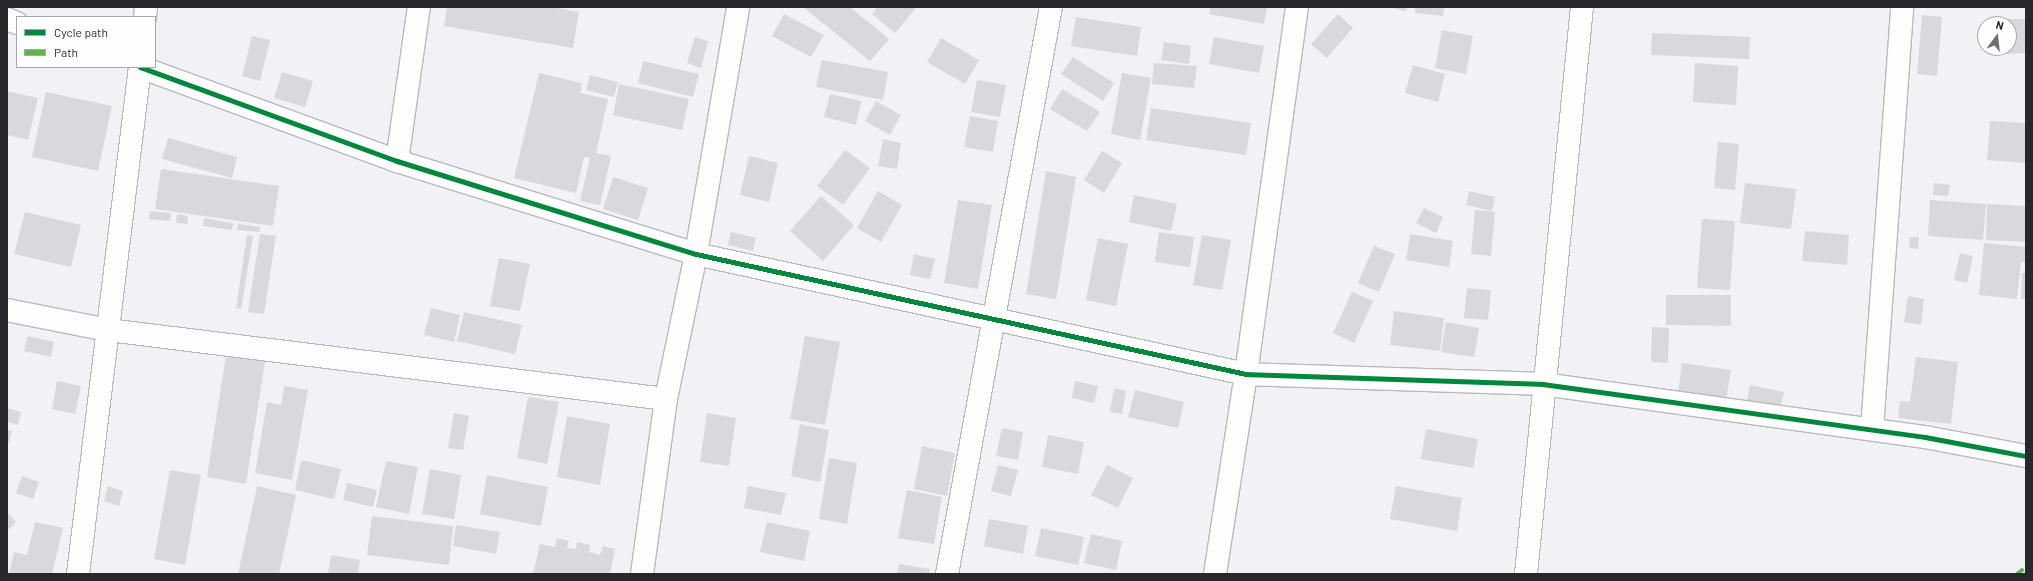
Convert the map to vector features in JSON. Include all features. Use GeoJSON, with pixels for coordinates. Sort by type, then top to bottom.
{"type":"FeatureCollection","features":[{"type":"Feature","properties":{"kind":"street"},"geometry":{"type":"LineString","coordinates":[[397,161],[418,7]]}},
{"type":"Feature","properties":{"kind":"street"},"geometry":{"type":"LineString","coordinates":[[642,574],[666,399],[696,254],[738,7]]}},
{"type":"Feature","properties":{"kind":"street"},"geometry":{"type":"LineString","coordinates":[[948,574],[1051,7]]}},
{"type":"Feature","properties":{"kind":"street"},"geometry":{"type":"LineString","coordinates":[[1215,574],[1246,374],[1297,7]]}},
{"type":"Feature","properties":{"kind":"street"},"geometry":{"type":"LineString","coordinates":[[1526,574],[1543,384],[1582,7]]}},
{"type":"Feature","properties":{"kind":"street"},"geometry":{"type":"LineString","coordinates":[[1872,429],[1902,7]]}},
{"type":"Feature","properties":{"kind":"street"},"geometry":{"type":"LineString","coordinates":[[78,574],[140,68]]}},
{"type":"Feature","properties":{"kind":"street"},"geometry":{"type":"LineString","coordinates":[[143,68],[397,161],[696,254],[1246,374],[1543,384],[1872,429],[2026,456]]}},
{"type":"Feature","properties":{"kind":"street"},"geometry":{"type":"LineString","coordinates":[[7,310],[108,330],[666,399]]}},
{"type":"Feature","properties":{"kind":"building"},"geometry":{"type":"Polygon","coordinates":[[[447,7],[551,7],[579,12],[573,48],[444,26],[447,7]]]}},
{"type":"Feature","properties":{"kind":"building"},"geometry":{"type":"Polygon","coordinates":[[[803,7],[850,7],[889,39],[870,61],[803,7]]]}},
{"type":"Feature","properties":{"kind":"building"},"geometry":{"type":"Polygon","coordinates":[[[878,7],[917,7],[895,33],[872,14],[878,7]]]}},
{"type":"Feature","properties":{"kind":"building"},"geometry":{"type":"Polygon","coordinates":[[[1210,7],[1267,7],[1264,24],[1209,14],[1210,7]]]}},
{"type":"Feature","properties":{"kind":"building"},"geometry":{"type":"Polygon","coordinates":[[[1388,7],[1407,7],[1406,11],[1388,7]]]}},
{"type":"Feature","properties":{"kind":"building"},"geometry":{"type":"Polygon","coordinates":[[[1415,7],[1444,7],[1443,16],[1415,13],[1415,7]]]}},
{"type":"Feature","properties":{"kind":"building"},"geometry":{"type":"Polygon","coordinates":[[[784,14],[824,35],[811,57],[772,36],[784,14]]]}},
{"type":"Feature","properties":{"kind":"building"},"geometry":{"type":"Polygon","coordinates":[[[1338,14],[1353,28],[1327,58],[1311,44],[1338,14]]]}},
{"type":"Feature","properties":{"kind":"building"},"geometry":{"type":"Polygon","coordinates":[[[1922,15],[1942,17],[1937,76],[1917,74],[1922,15]]]}},
{"type":"Feature","properties":{"kind":"building"},"geometry":{"type":"Polygon","coordinates":[[[1076,17],[1141,27],[1137,56],[1071,46],[1076,17]]]}},
{"type":"Feature","properties":{"kind":"building"},"geometry":{"type":"Polygon","coordinates":[[[2017,19],[2026,19],[2026,53],[2017,53],[2017,19]]]}},
{"type":"Feature","properties":{"kind":"building"},"geometry":{"type":"Polygon","coordinates":[[[1442,30],[1473,36],[1466,74],[1435,68],[1442,30]]]}},
{"type":"Feature","properties":{"kind":"building"},"geometry":{"type":"Polygon","coordinates":[[[1652,33],[1750,37],[1749,59],[1651,55],[1652,33]]]}},
{"type":"Feature","properties":{"kind":"building"},"geometry":{"type":"Polygon","coordinates":[[[252,36],[270,40],[260,81],[242,76],[252,36]]]}},
{"type":"Feature","properties":{"kind":"building"},"geometry":{"type":"Polygon","coordinates":[[[695,37],[708,41],[701,68],[687,63],[695,37]]]}},
{"type":"Feature","properties":{"kind":"building"},"geometry":{"type":"Polygon","coordinates":[[[1214,37],[1264,46],[1259,73],[1209,64],[1214,37]]]}},
{"type":"Feature","properties":{"kind":"building"},"geometry":{"type":"Polygon","coordinates":[[[941,38],[979,60],[965,84],[927,62],[941,38]]]}},
{"type":"Feature","properties":{"kind":"building"},"geometry":{"type":"Polygon","coordinates":[[[1164,42],[1191,46],[1189,64],[1161,60],[1164,42]]]}},
{"type":"Feature","properties":{"kind":"building"},"geometry":{"type":"Polygon","coordinates":[[[1073,57],[1114,83],[1103,101],[1061,74],[1073,57]]]}},
{"type":"Feature","properties":{"kind":"building"},"geometry":{"type":"Polygon","coordinates":[[[822,60],[888,72],[883,100],[816,87],[822,60]]]}},
{"type":"Feature","properties":{"kind":"building"},"geometry":{"type":"Polygon","coordinates":[[[643,61],[699,74],[693,97],[638,83],[643,61]]]}},
{"type":"Feature","properties":{"kind":"building"},"geometry":{"type":"Polygon","coordinates":[[[1154,63],[1197,66],[1194,88],[1152,84],[1154,63]]]}},
{"type":"Feature","properties":{"kind":"building"},"geometry":{"type":"Polygon","coordinates":[[[1695,63],[1738,66],[1736,105],[1693,102],[1695,63]]]}},
{"type":"Feature","properties":{"kind":"building"},"geometry":{"type":"Polygon","coordinates":[[[1413,65],[1445,74],[1438,102],[1405,93],[1413,65]]]}},
{"type":"Feature","properties":{"kind":"building"},"geometry":{"type":"Polygon","coordinates":[[[282,72],[313,81],[305,107],[274,98],[282,72]]]}},
{"type":"Feature","properties":{"kind":"building"},"geometry":{"type":"Polygon","coordinates":[[[539,73],[582,83],[580,93],[608,99],[596,153],[611,156],[600,205],[580,201],[590,158],[584,157],[576,193],[514,178],[539,73]]]}},
{"type":"Feature","properties":{"kind":"building"},"geometry":{"type":"Polygon","coordinates":[[[1122,73],[1151,78],[1140,140],[1111,134],[1122,73]]]}},
{"type":"Feature","properties":{"kind":"building"},"geometry":{"type":"Polygon","coordinates":[[[590,75],[618,82],[614,97],[586,90],[590,75]]]}},
{"type":"Feature","properties":{"kind":"building"},"geometry":{"type":"Polygon","coordinates":[[[977,80],[1006,85],[1000,117],[971,112],[977,80]]]}},
{"type":"Feature","properties":{"kind":"building"},"geometry":{"type":"Polygon","coordinates":[[[619,84],[689,99],[682,130],[613,115],[619,84]]]}},
{"type":"Feature","properties":{"kind":"building"},"geometry":{"type":"Polygon","coordinates":[[[1062,89],[1100,112],[1087,131],[1050,109],[1062,89]]]}},
{"type":"Feature","properties":{"kind":"building"},"geometry":{"type":"Polygon","coordinates":[[[7,91],[38,98],[28,140],[7,135],[7,91]]]}},
{"type":"Feature","properties":{"kind":"building"},"geometry":{"type":"Polygon","coordinates":[[[46,92],[112,106],[98,171],[32,157],[46,92]]]}},
{"type":"Feature","properties":{"kind":"building"},"geometry":{"type":"Polygon","coordinates":[[[830,94],[861,101],[856,125],[824,117],[830,94]]]}},
{"type":"Feature","properties":{"kind":"building"},"geometry":{"type":"Polygon","coordinates":[[[876,101],[901,115],[890,135],[865,121],[876,101]]]}},
{"type":"Feature","properties":{"kind":"building"},"geometry":{"type":"Polygon","coordinates":[[[1151,108],[1251,123],[1246,155],[1146,140],[1151,108]]]}},
{"type":"Feature","properties":{"kind":"building"},"geometry":{"type":"Polygon","coordinates":[[[970,116],[998,121],[993,152],[964,147],[970,116]]]}},
{"type":"Feature","properties":{"kind":"building"},"geometry":{"type":"Polygon","coordinates":[[[1990,121],[2026,123],[2026,163],[1987,160],[1990,121]]]}},
{"type":"Feature","properties":{"kind":"building"},"geometry":{"type":"Polygon","coordinates":[[[168,138],[237,157],[232,178],[162,159],[168,138]]]}},
{"type":"Feature","properties":{"kind":"building"},"geometry":{"type":"Polygon","coordinates":[[[883,139],[901,143],[897,169],[878,166],[883,139]]]}},
{"type":"Feature","properties":{"kind":"building"},"geometry":{"type":"Polygon","coordinates":[[[1718,142],[1739,144],[1735,190],[1714,188],[1718,142]]]}},
{"type":"Feature","properties":{"kind":"building"},"geometry":{"type":"Polygon","coordinates":[[[845,150],[870,168],[843,205],[817,186],[845,150]]]}},
{"type":"Feature","properties":{"kind":"building"},"geometry":{"type":"Polygon","coordinates":[[[1102,151],[1122,163],[1104,193],[1084,180],[1102,151]]]}},
{"type":"Feature","properties":{"kind":"building"},"geometry":{"type":"Polygon","coordinates":[[[749,156],[778,163],[769,202],[740,195],[749,156]]]}},
{"type":"Feature","properties":{"kind":"building"},"geometry":{"type":"Polygon","coordinates":[[[161,169],[279,186],[273,226],[155,209],[161,169]]]}},
{"type":"Feature","properties":{"kind":"building"},"geometry":{"type":"Polygon","coordinates":[[[1046,171],[1076,177],[1056,299],[1026,294],[1046,171]]]}},
{"type":"Feature","properties":{"kind":"building"},"geometry":{"type":"Polygon","coordinates":[[[613,177],[648,188],[638,220],[603,209],[613,177]]]}},
{"type":"Feature","properties":{"kind":"building"},"geometry":{"type":"Polygon","coordinates":[[[1745,183],[1796,189],[1791,229],[1740,223],[1745,183]]]}},
{"type":"Feature","properties":{"kind":"building"},"geometry":{"type":"Polygon","coordinates":[[[1934,183],[1950,185],[1948,196],[1933,195],[1934,183]]]}},
{"type":"Feature","properties":{"kind":"building"},"geometry":{"type":"Polygon","coordinates":[[[878,191],[902,205],[881,242],[857,228],[878,191]]]}},
{"type":"Feature","properties":{"kind":"building"},"geometry":{"type":"Polygon","coordinates":[[[1469,191],[1495,197],[1492,211],[1466,205],[1469,191]]]}},
{"type":"Feature","properties":{"kind":"building"},"geometry":{"type":"Polygon","coordinates":[[[1134,195],[1177,204],[1171,231],[1129,222],[1134,195]]]}},
{"type":"Feature","properties":{"kind":"building"},"geometry":{"type":"Polygon","coordinates":[[[821,196],[854,225],[823,261],[790,231],[821,196]]]}},
{"type":"Feature","properties":{"kind":"building"},"geometry":{"type":"Polygon","coordinates":[[[958,200],[992,205],[978,289],[944,283],[958,200]]]}},
{"type":"Feature","properties":{"kind":"building"},"geometry":{"type":"Polygon","coordinates":[[[1930,200],[1986,204],[1983,240],[1928,236],[1930,200]]]}},
{"type":"Feature","properties":{"kind":"building"},"geometry":{"type":"Polygon","coordinates":[[[1987,204],[2026,206],[2026,242],[1986,240],[1987,204]]]}},
{"type":"Feature","properties":{"kind":"building"},"geometry":{"type":"Polygon","coordinates":[[[1424,208],[1443,217],[1436,233],[1416,223],[1424,208]]]}},
{"type":"Feature","properties":{"kind":"building"},"geometry":{"type":"Polygon","coordinates":[[[1475,210],[1495,212],[1491,256],[1471,254],[1475,210]]]}},
{"type":"Feature","properties":{"kind":"building"},"geometry":{"type":"Polygon","coordinates":[[[150,211],[171,213],[170,221],[149,219],[150,211]]]}},
{"type":"Feature","properties":{"kind":"building"},"geometry":{"type":"Polygon","coordinates":[[[25,212],[81,225],[71,267],[14,254],[25,212]]]}},
{"type":"Feature","properties":{"kind":"building"},"geometry":{"type":"Polygon","coordinates":[[[177,214],[188,216],[187,224],[176,223],[177,214]]]}},
{"type":"Feature","properties":{"kind":"building"},"geometry":{"type":"Polygon","coordinates":[[[204,218],[233,223],[232,230],[203,226],[204,218]]]}},
{"type":"Feature","properties":{"kind":"building"},"geometry":{"type":"Polygon","coordinates":[[[1702,219],[1735,221],[1730,290],[1697,288],[1702,219]]]}},
{"type":"Feature","properties":{"kind":"building"},"geometry":{"type":"Polygon","coordinates":[[[238,224],[260,227],[260,232],[237,230],[238,224]]]}},
{"type":"Feature","properties":{"kind":"building"},"geometry":{"type":"Polygon","coordinates":[[[1805,231],[1849,235],[1847,265],[1802,261],[1805,231]]]}},
{"type":"Feature","properties":{"kind":"building"},"geometry":{"type":"Polygon","coordinates":[[[731,232],[756,238],[753,251],[728,245],[731,232]]]}},
{"type":"Feature","properties":{"kind":"building"},"geometry":{"type":"Polygon","coordinates":[[[1159,232],[1194,237],[1190,267],[1155,262],[1159,232]]]}},
{"type":"Feature","properties":{"kind":"building"},"geometry":{"type":"Polygon","coordinates":[[[260,234],[276,236],[264,314],[248,312],[260,234]]]}},
{"type":"Feature","properties":{"kind":"building"},"geometry":{"type":"Polygon","coordinates":[[[1410,234],[1453,241],[1449,267],[1406,260],[1410,234]]]}},
{"type":"Feature","properties":{"kind":"building"},"geometry":{"type":"Polygon","coordinates":[[[247,235],[253,236],[241,309],[236,308],[247,235]]]}},
{"type":"Feature","properties":{"kind":"building"},"geometry":{"type":"Polygon","coordinates":[[[1202,235],[1231,240],[1222,290],[1193,285],[1202,235]]]}},
{"type":"Feature","properties":{"kind":"building"},"geometry":{"type":"Polygon","coordinates":[[[1910,237],[1919,237],[1918,249],[1909,248],[1910,237]]]}},
{"type":"Feature","properties":{"kind":"building"},"geometry":{"type":"Polygon","coordinates":[[[1098,238],[1128,244],[1116,306],[1086,300],[1098,238]]]}},
{"type":"Feature","properties":{"kind":"building"},"geometry":{"type":"Polygon","coordinates":[[[1984,243],[2026,247],[2026,263],[2021,262],[2017,299],[1979,295],[1984,243]]]}},
{"type":"Feature","properties":{"kind":"building"},"geometry":{"type":"Polygon","coordinates":[[[1374,246],[1395,254],[1379,292],[1358,283],[1374,246]]]}},
{"type":"Feature","properties":{"kind":"building"},"geometry":{"type":"Polygon","coordinates":[[[1960,253],[1973,256],[1967,283],[1954,280],[1960,253]]]}},
{"type":"Feature","properties":{"kind":"building"},"geometry":{"type":"Polygon","coordinates":[[[914,254],[935,259],[930,279],[910,275],[914,254]]]}},
{"type":"Feature","properties":{"kind":"building"},"geometry":{"type":"Polygon","coordinates":[[[499,258],[530,264],[520,311],[490,306],[499,258]]]}},
{"type":"Feature","properties":{"kind":"building"},"geometry":{"type":"Polygon","coordinates":[[[2022,273],[2026,273],[2026,299],[2021,299],[2022,273]]]}},
{"type":"Feature","properties":{"kind":"building"},"geometry":{"type":"Polygon","coordinates":[[[1467,288],[1491,290],[1488,320],[1464,318],[1467,288]]]}},
{"type":"Feature","properties":{"kind":"building"},"geometry":{"type":"Polygon","coordinates":[[[1352,292],[1373,301],[1354,343],[1333,333],[1352,292]]]}},
{"type":"Feature","properties":{"kind":"building"},"geometry":{"type":"Polygon","coordinates":[[[1666,295],[1731,295],[1731,326],[1666,325],[1666,295]]]}},
{"type":"Feature","properties":{"kind":"building"},"geometry":{"type":"Polygon","coordinates":[[[1908,296],[1924,299],[1921,325],[1904,322],[1908,296]]]}},
{"type":"Feature","properties":{"kind":"building"},"geometry":{"type":"Polygon","coordinates":[[[431,308],[460,315],[454,342],[424,335],[431,308]]]}},
{"type":"Feature","properties":{"kind":"building"},"geometry":{"type":"Polygon","coordinates":[[[1394,311],[1444,318],[1440,351],[1390,345],[1394,311]]]}},
{"type":"Feature","properties":{"kind":"building"},"geometry":{"type":"Polygon","coordinates":[[[464,312],[522,325],[515,354],[457,341],[464,312]]]}},
{"type":"Feature","properties":{"kind":"building"},"geometry":{"type":"Polygon","coordinates":[[[1446,322],[1479,328],[1474,357],[1441,352],[1446,322]]]}},
{"type":"Feature","properties":{"kind":"building"},"geometry":{"type":"Polygon","coordinates":[[[1652,327],[1669,328],[1668,363],[1651,362],[1652,327]]]}},
{"type":"Feature","properties":{"kind":"building"},"geometry":{"type":"Polygon","coordinates":[[[28,336],[54,342],[51,357],[24,351],[28,336]]]}},
{"type":"Feature","properties":{"kind":"building"},"geometry":{"type":"Polygon","coordinates":[[[805,336],[840,342],[825,425],[790,419],[805,336]]]}},
{"type":"Feature","properties":{"kind":"building"},"geometry":{"type":"Polygon","coordinates":[[[226,355],[265,361],[246,484],[207,477],[226,355]]]}},
{"type":"Feature","properties":{"kind":"building"},"geometry":{"type":"Polygon","coordinates":[[[1916,357],[1958,362],[1951,424],[1898,418],[1900,401],[1910,402],[1916,357]]]}},
{"type":"Feature","properties":{"kind":"building"},"geometry":{"type":"Polygon","coordinates":[[[1682,363],[1731,370],[1726,400],[1678,393],[1682,363]]]}},
{"type":"Feature","properties":{"kind":"building"},"geometry":{"type":"Polygon","coordinates":[[[57,381],[81,386],[75,414],[52,409],[57,381]]]}},
{"type":"Feature","properties":{"kind":"building"},"geometry":{"type":"Polygon","coordinates":[[[1075,381],[1098,386],[1094,403],[1072,398],[1075,381]]]}},
{"type":"Feature","properties":{"kind":"building"},"geometry":{"type":"Polygon","coordinates":[[[1750,385],[1784,392],[1780,411],[1746,404],[1750,385]]]}},
{"type":"Feature","properties":{"kind":"building"},"geometry":{"type":"Polygon","coordinates":[[[284,386],[308,390],[292,480],[255,473],[267,402],[281,405],[284,386]]]}},
{"type":"Feature","properties":{"kind":"building"},"geometry":{"type":"Polygon","coordinates":[[[1114,388],[1126,391],[1122,414],[1110,412],[1114,388]]]}},
{"type":"Feature","properties":{"kind":"building"},"geometry":{"type":"Polygon","coordinates":[[[1135,390],[1184,402],[1178,428],[1128,417],[1135,390]]]}},
{"type":"Feature","properties":{"kind":"building"},"geometry":{"type":"Polygon","coordinates":[[[528,397],[559,402],[547,464],[517,458],[528,397]]]}},
{"type":"Feature","properties":{"kind":"building"},"geometry":{"type":"Polygon","coordinates":[[[7,408],[21,412],[18,425],[7,422],[7,408]]]}},
{"type":"Feature","properties":{"kind":"building"},"geometry":{"type":"Polygon","coordinates":[[[454,413],[469,416],[463,450],[448,448],[454,413]]]}},
{"type":"Feature","properties":{"kind":"building"},"geometry":{"type":"Polygon","coordinates":[[[707,413],[736,418],[729,466],[700,462],[707,413]]]}},
{"type":"Feature","properties":{"kind":"building"},"geometry":{"type":"Polygon","coordinates":[[[567,416],[610,424],[600,485],[557,477],[567,416]]]}},
{"type":"Feature","properties":{"kind":"building"},"geometry":{"type":"Polygon","coordinates":[[[800,424],[829,430],[820,482],[791,476],[800,424]]]}},
{"type":"Feature","properties":{"kind":"building"},"geometry":{"type":"Polygon","coordinates":[[[1002,428],[1023,432],[1018,460],[996,456],[1002,428]]]}},
{"type":"Feature","properties":{"kind":"building"},"geometry":{"type":"Polygon","coordinates":[[[1426,429],[1478,439],[1473,468],[1421,459],[1426,429]]]}},
{"type":"Feature","properties":{"kind":"building"},"geometry":{"type":"Polygon","coordinates":[[[7,430],[12,431],[9,443],[7,442],[7,430]]]}},
{"type":"Feature","properties":{"kind":"building"},"geometry":{"type":"Polygon","coordinates":[[[1048,435],[1084,442],[1078,474],[1042,467],[1048,435]]]}},
{"type":"Feature","properties":{"kind":"building"},"geometry":{"type":"Polygon","coordinates":[[[922,446],[955,453],[947,496],[914,489],[922,446]]]}},
{"type":"Feature","properties":{"kind":"building"},"geometry":{"type":"Polygon","coordinates":[[[829,458],[857,463],[847,524],[819,519],[829,458]]]}},
{"type":"Feature","properties":{"kind":"building"},"geometry":{"type":"Polygon","coordinates":[[[301,460],[341,469],[334,499],[295,490],[301,460]]]}},
{"type":"Feature","properties":{"kind":"building"},"geometry":{"type":"Polygon","coordinates":[[[386,461],[418,467],[409,514],[376,507],[386,461]]]}},
{"type":"Feature","properties":{"kind":"building"},"geometry":{"type":"Polygon","coordinates":[[[998,465],[1018,470],[1011,496],[991,491],[998,465]]]}},
{"type":"Feature","properties":{"kind":"building"},"geometry":{"type":"Polygon","coordinates":[[[1107,465],[1133,478],[1118,508],[1091,495],[1107,465]]]}},
{"type":"Feature","properties":{"kind":"building"},"geometry":{"type":"Polygon","coordinates":[[[430,469],[461,475],[454,519],[422,514],[430,469]]]}},
{"type":"Feature","properties":{"kind":"building"},"geometry":{"type":"Polygon","coordinates":[[[170,470],[201,475],[185,565],[154,559],[170,470]]]}},
{"type":"Feature","properties":{"kind":"building"},"geometry":{"type":"Polygon","coordinates":[[[487,475],[548,487],[541,526],[480,514],[487,475]]]}},
{"type":"Feature","properties":{"kind":"building"},"geometry":{"type":"Polygon","coordinates":[[[22,476],[39,482],[33,499],[16,493],[22,476]]]}},
{"type":"Feature","properties":{"kind":"building"},"geometry":{"type":"Polygon","coordinates":[[[347,483],[377,490],[373,507],[343,500],[347,483]]]}},
{"type":"Feature","properties":{"kind":"building"},"geometry":{"type":"Polygon","coordinates":[[[108,486],[123,491],[119,506],[104,501],[108,486]]]}},
{"type":"Feature","properties":{"kind":"building"},"geometry":{"type":"Polygon","coordinates":[[[257,486],[296,495],[279,574],[238,574],[257,486]]]}},
{"type":"Feature","properties":{"kind":"building"},"geometry":{"type":"Polygon","coordinates":[[[748,486],[786,493],[781,515],[744,508],[748,486]]]}},
{"type":"Feature","properties":{"kind":"building"},"geometry":{"type":"Polygon","coordinates":[[[1396,486],[1462,498],[1457,531],[1390,519],[1396,486]]]}},
{"type":"Feature","properties":{"kind":"building"},"geometry":{"type":"Polygon","coordinates":[[[907,490],[942,497],[934,544],[898,538],[907,490]]]}},
{"type":"Feature","properties":{"kind":"building"},"geometry":{"type":"Polygon","coordinates":[[[7,512],[16,522],[7,531],[7,512]]]}},
{"type":"Feature","properties":{"kind":"building"},"geometry":{"type":"Polygon","coordinates":[[[372,516],[453,526],[449,565],[367,555],[372,516]]]}},
{"type":"Feature","properties":{"kind":"building"},"geometry":{"type":"Polygon","coordinates":[[[989,519],[1028,526],[1023,554],[984,546],[989,519]]]}},
{"type":"Feature","properties":{"kind":"building"},"geometry":{"type":"Polygon","coordinates":[[[35,522],[63,528],[52,574],[9,574],[14,552],[27,555],[35,522]]]}},
{"type":"Feature","properties":{"kind":"building"},"geometry":{"type":"Polygon","coordinates":[[[767,522],[810,531],[804,561],[760,552],[767,522]]]}},
{"type":"Feature","properties":{"kind":"building"},"geometry":{"type":"Polygon","coordinates":[[[456,525],[500,532],[496,554],[453,546],[456,525]]]}},
{"type":"Feature","properties":{"kind":"building"},"geometry":{"type":"Polygon","coordinates":[[[1041,528],[1084,537],[1078,565],[1035,556],[1041,528]]]}},
{"type":"Feature","properties":{"kind":"building"},"geometry":{"type":"Polygon","coordinates":[[[1091,534],[1122,541],[1116,570],[1084,563],[1091,534]]]}},
{"type":"Feature","properties":{"kind":"building"},"geometry":{"type":"Polygon","coordinates":[[[557,538],[569,541],[567,548],[576,549],[577,542],[590,545],[589,552],[600,555],[603,546],[615,549],[610,574],[533,574],[540,544],[555,547],[557,538]]]}},
{"type":"Feature","properties":{"kind":"building"},"geometry":{"type":"Polygon","coordinates":[[[331,555],[360,560],[358,574],[328,574],[331,555]]]}},
{"type":"Feature","properties":{"kind":"building"},"geometry":{"type":"Polygon","coordinates":[[[899,564],[930,569],[929,574],[897,574],[899,564]]]}},
{"type":"Feature","properties":{"kind":"marked path"},"geometry":{"type":"LineString","coordinates":[[2017,574],[2026,567]]}},
{"type":"Feature","properties":{"kind":"cycle path"},"geometry":{"type":"LineString","coordinates":[[143,68],[397,161],[696,254],[1246,374],[1543,384],[1925,437],[2026,456]]}}]}
